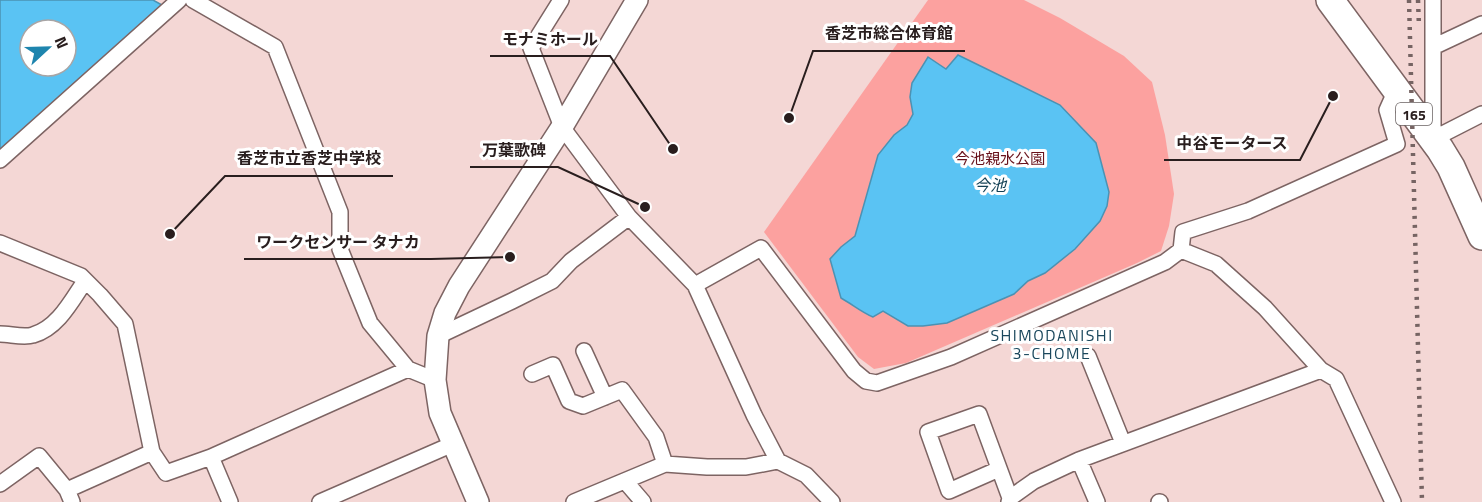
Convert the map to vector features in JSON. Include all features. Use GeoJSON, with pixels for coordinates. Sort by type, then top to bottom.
{"type":"FeatureCollection","features":[{"type":"Feature","properties":{"kind":"highway","name":"165"},"geometry":{"type":"LineString","coordinates":[[1330,0],[1440,149],[1451,167],[1482,236]]}},
{"type":"Feature","properties":{"kind":"street"},"geometry":{"type":"LineString","coordinates":[[0,160],[179,0]]}},
{"type":"Feature","properties":{"kind":"street"},"geometry":{"type":"LineString","coordinates":[[193,0],[275,47],[340,212],[340,249],[370,323],[408,369],[435,380]]}},
{"type":"Feature","properties":{"kind":"street"},"geometry":{"type":"LineString","coordinates":[[561,0],[531,48],[562,127],[629,217],[695,285],[754,415],[778,461]]}},
{"type":"Feature","properties":{"kind":"street"},"geometry":{"type":"LineString","coordinates":[[478,502],[440,413],[435,380],[438,336],[445,314],[459,286],[562,127],[637,0]]}},
{"type":"Feature","properties":{"kind":"street"},"geometry":{"type":"LineString","coordinates":[[1433,0],[1433,139],[1482,114]]}},
{"type":"Feature","properties":{"kind":"street"},"geometry":{"type":"LineString","coordinates":[[1433,47],[1482,24]]}},
{"type":"Feature","properties":{"kind":"street"},"geometry":{"type":"LineString","coordinates":[[695,285],[761,248],[854,371],[866,381],[877,383],[951,357],[1165,262],[1181,250],[1183,232],[1248,211],[1397,144],[1388,110],[1396,90]]}},
{"type":"Feature","properties":{"kind":"street"},"geometry":{"type":"LineString","coordinates":[[438,336],[552,280],[571,261],[629,217]]}},
{"type":"Feature","properties":{"kind":"street"},"geometry":{"type":"LineString","coordinates":[[0,243],[81,276],[125,324],[152,452],[166,473],[210,457],[408,369]]}},
{"type":"Feature","properties":{"kind":"street"},"geometry":{"type":"LineString","coordinates":[[1181,250],[1216,264],[1264,308],[1321,370],[1336,379],[1393,502]]}},
{"type":"Feature","properties":{"kind":"street"},"geometry":{"type":"LineString","coordinates":[[0,334],[31,336],[41,332],[57,320],[86,281]]}},
{"type":"Feature","properties":{"kind":"street"},"geometry":{"type":"LineString","coordinates":[[584,351],[605,397]]}},
{"type":"Feature","properties":{"kind":"street"},"geometry":{"type":"LineString","coordinates":[[1088,356],[1123,442]]}},
{"type":"Feature","properties":{"kind":"street"},"geometry":{"type":"LineString","coordinates":[[532,374],[553,365],[569,401],[583,406],[622,390],[656,437],[665,464]]}},
{"type":"Feature","properties":{"kind":"street"},"geometry":{"type":"LineString","coordinates":[[999,469],[949,490],[928,432],[979,414],[999,469],[1009,500],[1034,481],[1079,460],[1321,370]]}},
{"type":"Feature","properties":{"kind":"street"},"geometry":{"type":"LineString","coordinates":[[320,502],[453,444]]}},
{"type":"Feature","properties":{"kind":"street"},"geometry":{"type":"LineString","coordinates":[[0,484],[39,456],[69,496],[152,452]]}},
{"type":"Feature","properties":{"kind":"street"},"geometry":{"type":"LineString","coordinates":[[210,457],[230,502]]}},
{"type":"Feature","properties":{"kind":"street"},"geometry":{"type":"LineString","coordinates":[[1079,460],[1097,502]]}},
{"type":"Feature","properties":{"kind":"street"},"geometry":{"type":"LineString","coordinates":[[574,502],[665,464],[746,466],[778,461],[806,475],[832,502]]}},
{"type":"Feature","properties":{"kind":"street"},"geometry":{"type":"LineString","coordinates":[[625,481],[643,502]]}},
{"type":"Feature","properties":{"kind":"green space","name":"今池親水公園"},"geometry":{"type":"Polygon","coordinates":[[[928,0],[1024,0],[1060,18],[1124,56],[1152,82],[1165,135],[1174,194],[1169,226],[1161,251],[906,363],[874,369],[858,357],[764,232],[928,0]]]}},
{"type":"Feature","properties":{"kind":"water"},"geometry":{"type":"Polygon","coordinates":[[[0,0],[153,0],[169,9],[0,154],[0,0]]]}},
{"type":"Feature","properties":{"kind":"water","name":"今池"},"geometry":{"type":"Polygon","coordinates":[[[958,55],[1060,105],[1096,143],[1109,192],[1107,206],[1100,221],[1075,249],[1045,273],[1028,281],[1014,294],[947,323],[908,326],[883,311],[873,317],[841,298],[830,259],[855,236],[878,155],[894,135],[907,125],[913,114],[910,97],[912,83],[928,57],[946,69],[958,55]]]}},
{"type":"Feature","properties":{"kind":"railway"},"geometry":{"type":"LineString","coordinates":[[1409,0],[1422,502]]}},
{"type":"Feature","properties":{"kind":"railway"},"geometry":{"type":"LineString","coordinates":[[1418,0],[1419,27]]}},
{"type":"Feature","properties":{"kind":"place","name":"中谷モータース"},"geometry":{"type":"Point","coordinates":[1333,96]}},
{"type":"Feature","properties":{"kind":"place","name":"香芝市総合体育館"},"geometry":{"type":"Point","coordinates":[789,118]}},
{"type":"Feature","properties":{"kind":"place","name":"モナミホール"},"geometry":{"type":"Point","coordinates":[673,149]}},
{"type":"Feature","properties":{"kind":"place","name":"万葉歌碑"},"geometry":{"type":"Point","coordinates":[645,207]}},
{"type":"Feature","properties":{"kind":"place","name":"香芝市立香芝中学校"},"geometry":{"type":"Point","coordinates":[170,234]}},
{"type":"Feature","properties":{"kind":"place","name":"ワークセンサー タナカ"},"geometry":{"type":"Point","coordinates":[510,257]}},
{"type":"Feature","properties":{"kind":"district","name":"SHIMODANISHI 3-CHOME"},"geometry":{"type":"Point","coordinates":[1052,344]}}]}
